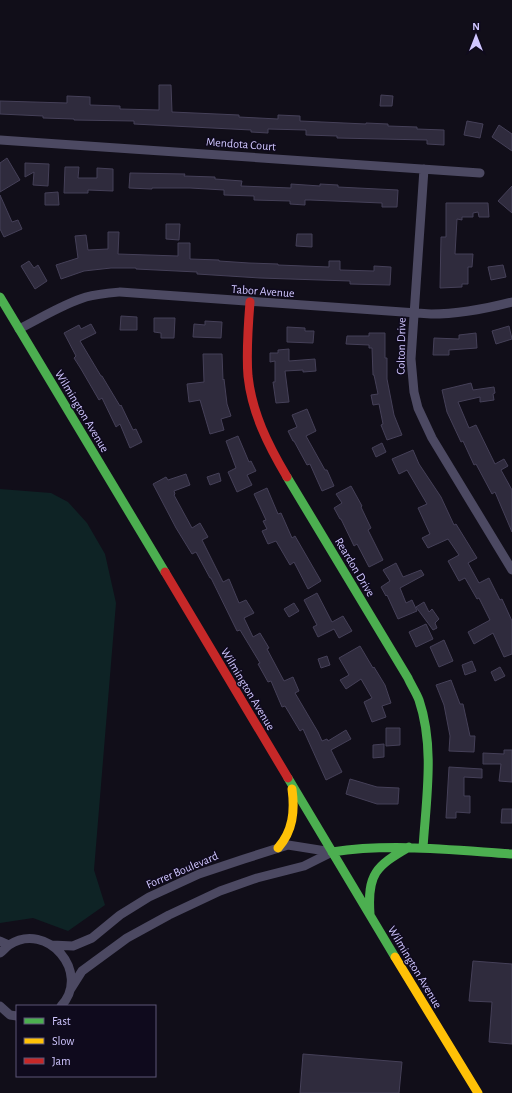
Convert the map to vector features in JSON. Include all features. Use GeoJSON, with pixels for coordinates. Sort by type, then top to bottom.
{"type":"FeatureCollection","features":[{"type":"Feature","properties":{"kind":"main road","name":"Wilmington Avenue"},"geometry":{"type":"LineString","coordinates":[[0,297],[292,786],[478,1093]]}},
{"type":"Feature","properties":{"kind":"main road","name":"Reardon Drive"},"geometry":{"type":"LineString","coordinates":[[250,302],[247,341],[248,379],[251,398],[261,429],[282,469],[408,678],[423,714],[428,748],[423,848]]}},
{"type":"Feature","properties":{"kind":"main road"},"geometry":{"type":"LineString","coordinates":[[278,848],[287,837],[293,819],[294,808],[292,786]]}},
{"type":"Feature","properties":{"kind":"main road","name":"Forrer Boulevard"},"geometry":{"type":"LineString","coordinates":[[332,852],[358,848],[409,847],[512,854]]}},
{"type":"Feature","properties":{"kind":"main road"},"geometry":{"type":"LineString","coordinates":[[370,915],[370,885],[376,871],[386,860],[409,847]]}},
{"type":"Feature","properties":{"kind":"street","name":"Mendota Court"},"geometry":{"type":"LineString","coordinates":[[0,140],[480,173]]}},
{"type":"Feature","properties":{"kind":"street","name":"Colton Drive"},"geometry":{"type":"LineString","coordinates":[[424,169],[411,359],[412,377],[418,408],[432,438],[512,570]]}},
{"type":"Feature","properties":{"kind":"street","name":"Tabor Avenue"},"geometry":{"type":"LineString","coordinates":[[19,329],[72,302],[88,296],[120,292],[413,313],[452,314],[474,311],[512,302]]}},
{"type":"Feature","properties":{"kind":"street","name":"Forrer Boulevard"},"geometry":{"type":"LineString","coordinates":[[0,954],[9,945],[22,940],[37,939],[52,945],[73,946],[92,938],[120,915],[149,897],[199,874],[278,848],[288,845],[332,852]]}},
{"type":"Feature","properties":{"kind":"street","name":"Forrer Boulevard"},"geometry":{"type":"LineString","coordinates":[[62,1005],[82,971],[128,938],[170,914],[220,891],[257,878],[304,866],[332,852]]}},
{"type":"Feature","properties":{"kind":"street"},"geometry":{"type":"LineString","coordinates":[[0,941],[9,945]]}},
{"type":"Feature","properties":{"kind":"street"},"geometry":{"type":"LineString","coordinates":[[52,945],[63,955],[69,967],[71,976],[70,990]]}},
{"type":"Feature","properties":{"kind":"street"},"geometry":{"type":"LineString","coordinates":[[0,1006],[10,1014],[16,1016]]}},
{"type":"Feature","properties":{"kind":"green space"},"geometry":{"type":"Polygon","coordinates":[[[0,489],[51,493],[68,502],[87,523],[105,554],[116,603],[94,870],[105,905],[68,931],[33,918],[0,923],[0,489]]]}},
{"type":"Feature","properties":{"kind":"building"},"geometry":{"type":"Polygon","coordinates":[[[159,85],[171,85],[172,112],[239,115],[239,117],[278,119],[278,115],[300,116],[300,121],[388,124],[388,126],[444,130],[444,145],[427,144],[427,140],[337,138],[337,136],[306,135],[306,130],[268,129],[268,133],[251,132],[251,130],[134,124],[134,121],[74,120],[43,118],[43,116],[0,114],[0,101],[67,103],[67,96],[90,97],[90,105],[120,106],[120,109],[159,110],[159,85]]]}},
{"type":"Feature","properties":{"kind":"building"},"geometry":{"type":"Polygon","coordinates":[[[381,95],[393,96],[392,106],[380,106],[381,95]]]}},
{"type":"Feature","properties":{"kind":"building"},"geometry":{"type":"Polygon","coordinates":[[[467,121],[483,124],[480,138],[464,135],[467,121]]]}},
{"type":"Feature","properties":{"kind":"building"},"geometry":{"type":"Polygon","coordinates":[[[499,125],[512,134],[512,151],[492,137],[499,125]]]}},
{"type":"Feature","properties":{"kind":"building"},"geometry":{"type":"Polygon","coordinates":[[[7,158],[20,180],[0,192],[0,163],[7,158]]]}},
{"type":"Feature","properties":{"kind":"building"},"geometry":{"type":"Polygon","coordinates":[[[25,163],[49,164],[48,186],[33,185],[34,172],[25,177],[25,163]]]}},
{"type":"Feature","properties":{"kind":"building"},"geometry":{"type":"Polygon","coordinates":[[[65,167],[79,167],[78,178],[97,178],[97,168],[113,169],[113,191],[88,190],[88,193],[64,193],[65,167]]]}},
{"type":"Feature","properties":{"kind":"building"},"geometry":{"type":"Polygon","coordinates":[[[130,173],[185,174],[184,176],[215,177],[215,179],[242,181],[241,186],[291,188],[291,184],[320,186],[320,184],[338,185],[338,187],[398,190],[397,207],[382,207],[382,203],[310,200],[305,200],[305,205],[290,204],[290,201],[254,200],[254,196],[224,195],[224,190],[190,188],[129,188],[130,173]]]}},
{"type":"Feature","properties":{"kind":"building"},"geometry":{"type":"Polygon","coordinates":[[[512,186],[512,213],[498,201],[512,186]]]}},
{"type":"Feature","properties":{"kind":"building"},"geometry":{"type":"Polygon","coordinates":[[[58,192],[59,205],[45,205],[45,193],[58,192]]]}},
{"type":"Feature","properties":{"kind":"building"},"geometry":{"type":"Polygon","coordinates":[[[0,195],[12,222],[18,220],[22,229],[4,237],[0,229],[0,195]]]}},
{"type":"Feature","properties":{"kind":"building"},"geometry":{"type":"Polygon","coordinates":[[[446,203],[488,203],[489,217],[479,217],[478,212],[473,213],[473,217],[462,217],[462,220],[457,219],[455,254],[473,254],[472,267],[468,267],[468,284],[462,284],[462,287],[440,288],[441,237],[446,237],[446,203]]]}},
{"type":"Feature","properties":{"kind":"building"},"geometry":{"type":"Polygon","coordinates":[[[166,224],[180,224],[179,240],[166,239],[166,224]]]}},
{"type":"Feature","properties":{"kind":"building"},"geometry":{"type":"Polygon","coordinates":[[[108,232],[119,232],[118,254],[178,256],[178,243],[190,243],[190,259],[329,267],[329,261],[340,261],[340,270],[374,271],[374,266],[391,267],[390,285],[350,284],[350,281],[197,274],[197,272],[136,268],[111,268],[84,271],[61,279],[56,265],[78,258],[75,236],[86,235],[88,250],[108,249],[108,232]]]}},
{"type":"Feature","properties":{"kind":"building"},"geometry":{"type":"Polygon","coordinates":[[[297,234],[312,234],[312,247],[296,246],[297,234]]]}},
{"type":"Feature","properties":{"kind":"building"},"geometry":{"type":"Polygon","coordinates":[[[29,261],[34,268],[38,265],[47,281],[35,289],[21,266],[29,261]]]}},
{"type":"Feature","properties":{"kind":"building"},"geometry":{"type":"Polygon","coordinates":[[[503,265],[506,277],[491,280],[488,267],[503,265]]]}},
{"type":"Feature","properties":{"kind":"building"},"geometry":{"type":"Polygon","coordinates":[[[121,316],[137,317],[137,330],[120,330],[121,316]]]}},
{"type":"Feature","properties":{"kind":"building"},"geometry":{"type":"Polygon","coordinates":[[[154,318],[175,318],[174,338],[161,338],[161,333],[154,332],[154,318]]]}},
{"type":"Feature","properties":{"kind":"building"},"geometry":{"type":"Polygon","coordinates":[[[205,321],[222,322],[221,338],[193,337],[194,324],[205,325],[205,321]]]}},
{"type":"Feature","properties":{"kind":"building"},"geometry":{"type":"Polygon","coordinates":[[[91,324],[96,333],[80,341],[120,406],[121,405],[133,430],[136,429],[142,442],[130,448],[120,424],[116,427],[102,398],[99,400],[74,358],[76,356],[64,333],[79,325],[81,329],[91,324]]]}},
{"type":"Feature","properties":{"kind":"building"},"geometry":{"type":"Polygon","coordinates":[[[509,326],[512,339],[496,344],[492,331],[509,326]]]}},
{"type":"Feature","properties":{"kind":"building"},"geometry":{"type":"Polygon","coordinates":[[[287,327],[305,328],[305,331],[314,331],[313,343],[287,342],[287,327]]]}},
{"type":"Feature","properties":{"kind":"building"},"geometry":{"type":"Polygon","coordinates":[[[369,333],[385,333],[387,379],[394,415],[402,435],[387,440],[381,425],[383,424],[379,404],[373,405],[371,395],[378,394],[373,375],[372,348],[369,348],[369,345],[346,344],[347,336],[369,336],[369,333]]]}},
{"type":"Feature","properties":{"kind":"building"},"geometry":{"type":"Polygon","coordinates":[[[476,333],[477,348],[449,350],[449,355],[433,355],[434,338],[459,339],[459,335],[476,333]]]}},
{"type":"Feature","properties":{"kind":"building"},"geometry":{"type":"Polygon","coordinates":[[[289,349],[289,361],[315,359],[316,371],[285,371],[289,402],[276,403],[273,382],[275,382],[275,361],[270,362],[270,353],[278,353],[278,350],[289,349]]]}},
{"type":"Feature","properties":{"kind":"building"},"geometry":{"type":"Polygon","coordinates":[[[203,354],[222,354],[223,380],[224,379],[227,404],[231,416],[221,419],[224,430],[210,434],[200,400],[189,402],[187,384],[204,382],[203,354]]]}},
{"type":"Feature","properties":{"kind":"building"},"geometry":{"type":"Polygon","coordinates":[[[471,383],[473,390],[494,387],[494,400],[480,402],[480,397],[458,402],[469,428],[476,425],[495,464],[504,459],[508,466],[501,470],[512,490],[512,532],[495,492],[492,494],[476,464],[474,465],[447,412],[442,390],[471,383]]]}},
{"type":"Feature","properties":{"kind":"building"},"geometry":{"type":"Polygon","coordinates":[[[307,409],[316,431],[306,436],[325,470],[327,470],[334,486],[322,491],[310,464],[307,465],[288,431],[297,427],[292,415],[307,409]]]}},
{"type":"Feature","properties":{"kind":"building"},"geometry":{"type":"Polygon","coordinates":[[[238,436],[249,462],[251,461],[256,471],[247,475],[252,485],[237,492],[228,472],[236,468],[226,441],[238,436]]]}},
{"type":"Feature","properties":{"kind":"building"},"geometry":{"type":"Polygon","coordinates":[[[382,443],[386,452],[376,457],[372,448],[382,443]]]}},
{"type":"Feature","properties":{"kind":"building"},"geometry":{"type":"Polygon","coordinates":[[[413,450],[419,464],[441,497],[454,525],[456,524],[477,558],[468,563],[479,583],[489,578],[500,600],[502,599],[512,621],[512,654],[504,657],[493,633],[474,644],[468,632],[490,620],[479,598],[477,599],[465,578],[459,581],[448,561],[459,555],[448,539],[428,548],[422,538],[430,534],[418,508],[427,504],[407,470],[399,474],[392,459],[413,450]]]}},
{"type":"Feature","properties":{"kind":"building"},"geometry":{"type":"Polygon","coordinates":[[[219,473],[221,481],[210,485],[207,477],[219,473]]]}},
{"type":"Feature","properties":{"kind":"building"},"geometry":{"type":"Polygon","coordinates":[[[186,474],[190,485],[174,491],[174,495],[192,528],[200,523],[208,537],[202,540],[223,582],[229,579],[239,603],[246,600],[254,613],[244,618],[253,637],[260,633],[269,648],[267,649],[284,681],[293,677],[299,691],[295,693],[322,741],[327,739],[328,741],[346,730],[351,739],[331,750],[342,772],[326,780],[303,729],[300,731],[285,706],[282,707],[271,681],[268,682],[258,664],[260,663],[240,630],[237,631],[211,578],[196,552],[192,554],[176,528],[153,484],[166,477],[168,480],[186,474]]]}},
{"type":"Feature","properties":{"kind":"building"},"geometry":{"type":"Polygon","coordinates":[[[351,486],[362,506],[361,507],[371,528],[368,530],[383,560],[369,567],[357,544],[354,546],[334,508],[342,503],[336,494],[351,486]]]}},
{"type":"Feature","properties":{"kind":"building"},"geometry":{"type":"Polygon","coordinates":[[[267,488],[278,514],[281,513],[292,538],[295,536],[321,581],[308,589],[294,562],[290,565],[276,541],[268,544],[262,531],[267,529],[263,521],[266,520],[254,494],[267,488]]]}},
{"type":"Feature","properties":{"kind":"building"},"geometry":{"type":"Polygon","coordinates":[[[396,563],[403,577],[421,570],[424,575],[400,588],[406,603],[412,600],[417,611],[398,619],[387,595],[386,596],[381,587],[390,581],[383,570],[396,563]]]}},
{"type":"Feature","properties":{"kind":"building"},"geometry":{"type":"Polygon","coordinates":[[[317,593],[332,622],[343,616],[352,631],[339,638],[334,629],[318,637],[313,627],[317,625],[304,600],[317,593]]]}},
{"type":"Feature","properties":{"kind":"building"},"geometry":{"type":"Polygon","coordinates":[[[424,602],[429,612],[432,609],[439,619],[435,623],[437,628],[433,630],[416,607],[424,602]]]}},
{"type":"Feature","properties":{"kind":"building"},"geometry":{"type":"Polygon","coordinates":[[[294,603],[299,611],[289,617],[284,609],[294,603]]]}},
{"type":"Feature","properties":{"kind":"building"},"geometry":{"type":"Polygon","coordinates":[[[426,624],[433,639],[416,647],[409,632],[426,624]]]}},
{"type":"Feature","properties":{"kind":"building"},"geometry":{"type":"Polygon","coordinates":[[[444,640],[453,661],[439,667],[430,647],[444,640]]]}},
{"type":"Feature","properties":{"kind":"building"},"geometry":{"type":"Polygon","coordinates":[[[360,646],[385,685],[391,703],[382,706],[386,717],[372,722],[364,702],[372,698],[361,679],[346,689],[340,680],[349,675],[339,658],[360,646]]]}},
{"type":"Feature","properties":{"kind":"building"},"geometry":{"type":"Polygon","coordinates":[[[327,656],[330,665],[321,668],[318,659],[327,656]]]}},
{"type":"Feature","properties":{"kind":"building"},"geometry":{"type":"Polygon","coordinates":[[[472,661],[476,671],[465,675],[462,665],[472,661]]]}},
{"type":"Feature","properties":{"kind":"building"},"geometry":{"type":"Polygon","coordinates":[[[500,667],[505,676],[495,681],[491,672],[500,667]]]}},
{"type":"Feature","properties":{"kind":"building"},"geometry":{"type":"Polygon","coordinates":[[[451,680],[460,704],[463,704],[470,736],[475,736],[474,752],[449,751],[450,736],[444,705],[436,685],[451,680]]]}},
{"type":"Feature","properties":{"kind":"building"},"geometry":{"type":"Polygon","coordinates":[[[386,728],[400,728],[400,745],[386,746],[386,728]]]}},
{"type":"Feature","properties":{"kind":"building"},"geometry":{"type":"Polygon","coordinates":[[[384,744],[384,757],[373,758],[373,745],[384,744]]]}},
{"type":"Feature","properties":{"kind":"building"},"geometry":{"type":"Polygon","coordinates":[[[504,750],[512,750],[512,782],[499,781],[501,764],[483,764],[483,753],[504,754],[504,750]]]}},
{"type":"Feature","properties":{"kind":"building"},"geometry":{"type":"Polygon","coordinates":[[[449,767],[482,769],[482,778],[464,777],[464,796],[470,796],[470,813],[456,812],[456,818],[446,818],[449,767]]]}},
{"type":"Feature","properties":{"kind":"building"},"geometry":{"type":"Polygon","coordinates":[[[350,779],[377,787],[399,788],[398,804],[377,804],[346,794],[350,779]]]}},
{"type":"Feature","properties":{"kind":"building"},"geometry":{"type":"Polygon","coordinates":[[[502,809],[512,809],[512,823],[501,823],[502,809]]]}},
{"type":"Feature","properties":{"kind":"building"},"geometry":{"type":"Polygon","coordinates":[[[473,961],[512,964],[512,1044],[489,1042],[492,1002],[469,1001],[473,961]]]}},
{"type":"Feature","properties":{"kind":"building"},"geometry":{"type":"Polygon","coordinates":[[[303,1054],[402,1062],[399,1093],[300,1093],[303,1054]]]}},
{"type":"Feature","properties":{"kind":"traffic: fast"},"geometry":{"type":"LineString","coordinates":[[0,297],[165,572]]}},
{"type":"Feature","properties":{"kind":"traffic: fast"},"geometry":{"type":"LineString","coordinates":[[287,477],[408,678],[419,700],[427,736],[428,755],[423,848]]}},
{"type":"Feature","properties":{"kind":"traffic: fast"},"geometry":{"type":"LineString","coordinates":[[288,778],[395,957]]}},
{"type":"Feature","properties":{"kind":"traffic: fast"},"geometry":{"type":"LineString","coordinates":[[370,914],[370,889],[372,880],[376,873],[381,866],[409,847]]}},
{"type":"Feature","properties":{"kind":"traffic: fast"},"geometry":{"type":"LineString","coordinates":[[332,852],[354,849],[422,848],[512,854]]}},
{"type":"Feature","properties":{"kind":"traffic: slow"},"geometry":{"type":"LineString","coordinates":[[278,848],[287,835],[292,820],[292,789]]}},
{"type":"Feature","properties":{"kind":"traffic: slow"},"geometry":{"type":"LineString","coordinates":[[395,957],[478,1093]]}},
{"type":"Feature","properties":{"kind":"traffic: jam"},"geometry":{"type":"LineString","coordinates":[[250,302],[247,358],[250,390],[257,416],[267,441],[287,477]]}},
{"type":"Feature","properties":{"kind":"traffic: jam"},"geometry":{"type":"LineString","coordinates":[[165,572],[288,778]]}}]}
